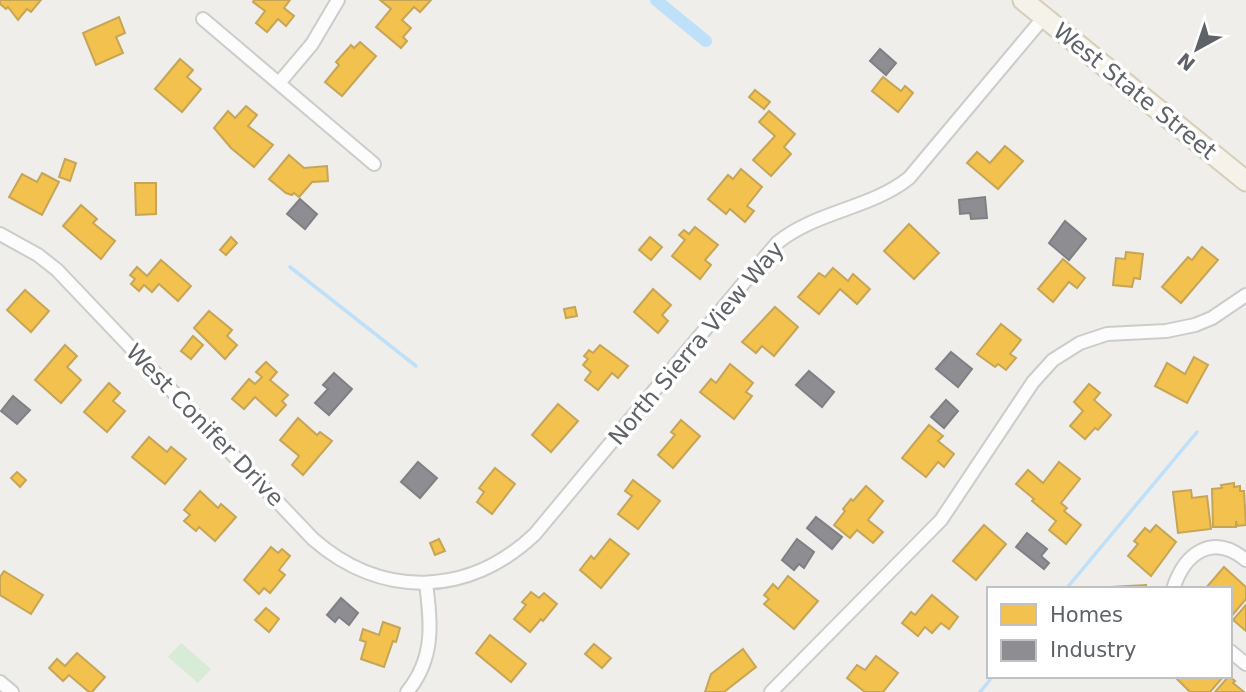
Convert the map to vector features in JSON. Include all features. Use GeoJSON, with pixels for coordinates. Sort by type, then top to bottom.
{"type":"FeatureCollection","features":[{"type":"Feature","properties":{"kind":"main road","name":"West State Street"},"geometry":{"type":"LineString","coordinates":[[1023,0],[1246,181]]}},
{"type":"Feature","properties":{"kind":"street"},"geometry":{"type":"LineString","coordinates":[[279,83],[312,44],[338,0]]}},
{"type":"Feature","properties":{"kind":"street","name":"North Sierra View Way"},"geometry":{"type":"LineString","coordinates":[[426,583],[453,580],[480,572],[504,560],[525,544],[778,243],[799,228],[888,193],[909,178],[1044,17]]}},
{"type":"Feature","properties":{"kind":"street"},"geometry":{"type":"LineString","coordinates":[[203,19],[374,164]]}},
{"type":"Feature","properties":{"kind":"street","name":"West Conifer Drive"},"geometry":{"type":"LineString","coordinates":[[0,233],[38,255],[57,270],[323,548],[370,574],[397,581],[426,583]]}},
{"type":"Feature","properties":{"kind":"street"},"geometry":{"type":"LineString","coordinates":[[771,692],[941,520],[1033,382],[1053,360],[1080,343],[1107,334],[1181,329],[1195,325],[1212,318],[1245,292]]}},
{"type":"Feature","properties":{"kind":"street"},"geometry":{"type":"LineString","coordinates":[[1173,587],[1178,575],[1197,553],[1209,546],[1235,551],[1246,560]]}},
{"type":"Feature","properties":{"kind":"street"},"geometry":{"type":"LineString","coordinates":[[407,692],[424,665],[431,640],[426,583]]}},
{"type":"Feature","properties":{"kind":"street"},"geometry":{"type":"LineString","coordinates":[[1232,653],[1246,664]]}},
{"type":"Feature","properties":{"kind":"street"},"geometry":{"type":"LineString","coordinates":[[0,682],[12,692]]}},
{"type":"Feature","properties":{"kind":"green space"},"geometry":{"type":"Polygon","coordinates":[[[181,643],[211,669],[198,683],[168,657],[181,643]]]}},
{"type":"Feature","properties":{"kind":"building: Homes"},"geometry":{"type":"Polygon","coordinates":[[[0,0],[41,0],[31,12],[27,9],[18,20],[8,7],[6,9],[0,4],[0,0]]]}},
{"type":"Feature","properties":{"kind":"building: Homes"},"geometry":{"type":"Polygon","coordinates":[[[290,0],[284,8],[294,16],[286,26],[278,19],[267,32],[256,23],[265,11],[253,2],[290,0]]]}},
{"type":"Feature","properties":{"kind":"building: Homes"},"geometry":{"type":"Polygon","coordinates":[[[380,0],[431,0],[420,12],[414,7],[402,20],[411,28],[403,37],[407,41],[401,48],[376,27],[391,9],[380,0]]]}},
{"type":"Feature","properties":{"kind":"building: Homes"},"geometry":{"type":"Polygon","coordinates":[[[119,17],[125,33],[116,37],[123,53],[96,65],[83,33],[119,17]]]}},
{"type":"Feature","properties":{"kind":"building: Homes"},"geometry":{"type":"Polygon","coordinates":[[[360,42],[376,56],[342,96],[325,82],[339,65],[336,62],[351,45],[354,48],[360,42]]]}},
{"type":"Feature","properties":{"kind":"building: Homes"},"geometry":{"type":"Polygon","coordinates":[[[180,59],[193,70],[187,77],[201,89],[182,112],[155,89],[180,59]]]}},
{"type":"Feature","properties":{"kind":"building: Homes"},"geometry":{"type":"Polygon","coordinates":[[[883,77],[901,91],[905,86],[913,93],[898,112],[872,91],[883,77]]]}},
{"type":"Feature","properties":{"kind":"building: Homes"},"geometry":{"type":"Polygon","coordinates":[[[755,90],[770,102],[764,109],[749,97],[755,90]]]}},
{"type":"Feature","properties":{"kind":"building: Homes"},"geometry":{"type":"Polygon","coordinates":[[[246,106],[257,115],[248,126],[273,145],[254,167],[231,148],[214,128],[228,111],[235,118],[246,106]]]}},
{"type":"Feature","properties":{"kind":"building: Homes"},"geometry":{"type":"Polygon","coordinates":[[[769,111],[795,134],[784,147],[791,154],[771,176],[753,160],[775,136],[759,122],[769,111]]]}},
{"type":"Feature","properties":{"kind":"building: Homes"},"geometry":{"type":"Polygon","coordinates":[[[1005,146],[1023,161],[998,189],[967,163],[977,152],[990,163],[1005,146]]]}},
{"type":"Feature","properties":{"kind":"building: Homes"},"geometry":{"type":"Polygon","coordinates":[[[289,155],[304,168],[327,166],[328,181],[312,182],[299,197],[294,193],[286,193],[269,179],[289,155]]]}},
{"type":"Feature","properties":{"kind":"building: Homes"},"geometry":{"type":"Polygon","coordinates":[[[65,159],[76,163],[70,181],[59,177],[65,159]]]}},
{"type":"Feature","properties":{"kind":"building: Homes"},"geometry":{"type":"Polygon","coordinates":[[[741,169],[762,187],[747,206],[754,211],[745,222],[730,209],[726,214],[708,199],[728,175],[733,179],[741,169]]]}},
{"type":"Feature","properties":{"kind":"building: Homes"},"geometry":{"type":"Polygon","coordinates":[[[42,173],[59,182],[42,215],[9,197],[22,174],[37,182],[42,173]]]}},
{"type":"Feature","properties":{"kind":"building: Homes"},"geometry":{"type":"Polygon","coordinates":[[[135,183],[156,183],[156,214],[136,215],[135,183]]]}},
{"type":"Feature","properties":{"kind":"building: Homes"},"geometry":{"type":"Polygon","coordinates":[[[81,205],[97,219],[93,223],[115,241],[101,259],[63,226],[81,205]]]}},
{"type":"Feature","properties":{"kind":"building: Homes"},"geometry":{"type":"Polygon","coordinates":[[[909,224],[939,253],[914,279],[884,251],[909,224]]]}},
{"type":"Feature","properties":{"kind":"building: Homes"},"geometry":{"type":"Polygon","coordinates":[[[695,227],[718,245],[705,260],[711,265],[700,279],[672,256],[685,240],[679,235],[684,230],[689,234],[695,227]]]}},
{"type":"Feature","properties":{"kind":"building: Homes"},"geometry":{"type":"Polygon","coordinates":[[[231,237],[237,243],[226,255],[220,250],[231,237]]]}},
{"type":"Feature","properties":{"kind":"building: Homes"},"geometry":{"type":"Polygon","coordinates":[[[650,237],[662,247],[651,260],[639,250],[650,237]]]}},
{"type":"Feature","properties":{"kind":"building: Homes"},"geometry":{"type":"Polygon","coordinates":[[[1202,247],[1218,260],[1181,303],[1162,287],[1188,257],[1192,260],[1202,247]]]}},
{"type":"Feature","properties":{"kind":"building: Homes"},"geometry":{"type":"Polygon","coordinates":[[[1126,252],[1143,254],[1140,279],[1134,278],[1132,287],[1113,285],[1116,258],[1125,259],[1126,252]]]}},
{"type":"Feature","properties":{"kind":"building: Homes"},"geometry":{"type":"Polygon","coordinates":[[[1063,259],[1085,278],[1077,288],[1069,282],[1053,302],[1038,289],[1063,259]]]}},
{"type":"Feature","properties":{"kind":"building: Homes"},"geometry":{"type":"Polygon","coordinates":[[[161,260],[191,286],[178,301],[159,284],[152,292],[144,285],[139,291],[131,284],[135,279],[130,275],[137,267],[147,276],[161,260]]]}},
{"type":"Feature","properties":{"kind":"building: Homes"},"geometry":{"type":"Polygon","coordinates":[[[833,268],[848,281],[853,274],[870,289],[857,304],[840,289],[819,314],[798,297],[819,273],[825,277],[833,268]]]}},
{"type":"Feature","properties":{"kind":"building: Homes"},"geometry":{"type":"Polygon","coordinates":[[[653,289],[671,305],[662,315],[668,321],[658,333],[634,312],[653,289]]]}},
{"type":"Feature","properties":{"kind":"building: Homes"},"geometry":{"type":"Polygon","coordinates":[[[25,290],[49,311],[31,332],[7,310],[25,290]]]}},
{"type":"Feature","properties":{"kind":"building: Homes"},"geometry":{"type":"Polygon","coordinates":[[[575,307],[577,316],[566,318],[564,309],[575,307]]]}},
{"type":"Feature","properties":{"kind":"building: Homes"},"geometry":{"type":"Polygon","coordinates":[[[775,307],[798,327],[774,356],[762,346],[756,353],[742,342],[775,307]]]}},
{"type":"Feature","properties":{"kind":"building: Homes"},"geometry":{"type":"Polygon","coordinates":[[[209,311],[232,330],[227,336],[237,345],[225,359],[194,328],[209,311]]]}},
{"type":"Feature","properties":{"kind":"building: Homes"},"geometry":{"type":"Polygon","coordinates":[[[1001,324],[1021,340],[1010,354],[1016,358],[1006,370],[998,364],[995,367],[977,354],[1001,324]]]}},
{"type":"Feature","properties":{"kind":"building: Homes"},"geometry":{"type":"Polygon","coordinates":[[[193,336],[203,345],[191,359],[181,351],[193,336]]]}},
{"type":"Feature","properties":{"kind":"building: Homes"},"geometry":{"type":"Polygon","coordinates":[[[65,345],[77,356],[67,367],[81,380],[61,403],[35,380],[65,345]]]}},
{"type":"Feature","properties":{"kind":"building: Homes"},"geometry":{"type":"Polygon","coordinates":[[[600,345],[628,366],[618,378],[612,373],[598,390],[585,380],[591,372],[583,365],[588,359],[584,356],[589,350],[593,353],[600,345]]]}},
{"type":"Feature","properties":{"kind":"building: Homes"},"geometry":{"type":"Polygon","coordinates":[[[1194,357],[1208,365],[1187,403],[1155,386],[1167,363],[1185,374],[1194,357]]]}},
{"type":"Feature","properties":{"kind":"building: Homes"},"geometry":{"type":"Polygon","coordinates":[[[266,362],[277,372],[270,380],[288,395],[282,401],[286,405],[276,416],[255,397],[244,409],[232,399],[249,379],[255,384],[262,377],[256,372],[266,362]]]}},
{"type":"Feature","properties":{"kind":"building: Homes"},"geometry":{"type":"Polygon","coordinates":[[[730,364],[753,383],[746,392],[752,396],[734,419],[700,392],[711,379],[716,383],[730,364]]]}},
{"type":"Feature","properties":{"kind":"building: Homes"},"geometry":{"type":"Polygon","coordinates":[[[109,383],[120,393],[113,401],[125,411],[107,432],[84,412],[109,383]]]}},
{"type":"Feature","properties":{"kind":"building: Homes"},"geometry":{"type":"Polygon","coordinates":[[[1089,384],[1100,393],[1094,400],[1111,415],[1098,430],[1095,428],[1085,439],[1070,426],[1083,411],[1074,402],[1089,384]]]}},
{"type":"Feature","properties":{"kind":"building: Homes"},"geometry":{"type":"Polygon","coordinates":[[[558,404],[578,421],[551,452],[532,435],[558,404]]]}},
{"type":"Feature","properties":{"kind":"building: Homes"},"geometry":{"type":"Polygon","coordinates":[[[298,418],[317,435],[320,432],[332,441],[303,475],[292,465],[299,456],[280,440],[298,418]]]}},
{"type":"Feature","properties":{"kind":"building: Homes"},"geometry":{"type":"Polygon","coordinates":[[[681,420],[700,436],[673,468],[658,455],[675,435],[671,432],[681,420]]]}},
{"type":"Feature","properties":{"kind":"building: Homes"},"geometry":{"type":"Polygon","coordinates":[[[929,425],[943,436],[938,441],[954,454],[944,467],[938,462],[926,477],[902,458],[929,425]]]}},
{"type":"Feature","properties":{"kind":"building: Homes"},"geometry":{"type":"Polygon","coordinates":[[[149,437],[167,452],[171,447],[186,459],[165,484],[132,457],[149,437]]]}},
{"type":"Feature","properties":{"kind":"building: Homes"},"geometry":{"type":"Polygon","coordinates":[[[1059,462],[1080,479],[1061,503],[1067,508],[1064,511],[1081,525],[1066,544],[1049,530],[1056,521],[1016,484],[1028,470],[1043,483],[1059,462]]]}},
{"type":"Feature","properties":{"kind":"building: Homes"},"geometry":{"type":"Polygon","coordinates":[[[495,468],[515,484],[492,514],[477,502],[484,492],[479,488],[495,468]]]}},
{"type":"Feature","properties":{"kind":"building: Homes"},"geometry":{"type":"Polygon","coordinates":[[[17,472],[26,480],[20,487],[11,478],[17,472]]]}},
{"type":"Feature","properties":{"kind":"building: Homes"},"geometry":{"type":"Polygon","coordinates":[[[633,480],[660,501],[638,529],[618,514],[632,496],[625,491],[633,480]]]}},
{"type":"Feature","properties":{"kind":"building: Homes"},"geometry":{"type":"Polygon","coordinates":[[[1234,483],[1234,487],[1240,486],[1240,491],[1244,491],[1246,525],[1237,526],[1236,521],[1236,527],[1213,527],[1212,489],[1234,483]]]}},
{"type":"Feature","properties":{"kind":"building: Homes"},"geometry":{"type":"Polygon","coordinates":[[[866,486],[883,501],[868,520],[883,532],[873,543],[857,530],[850,538],[834,525],[851,499],[853,501],[866,486]]]}},
{"type":"Feature","properties":{"kind":"building: Homes"},"geometry":{"type":"Polygon","coordinates":[[[1191,490],[1192,498],[1207,496],[1211,529],[1178,533],[1173,492],[1191,490]]]}},
{"type":"Feature","properties":{"kind":"building: Homes"},"geometry":{"type":"Polygon","coordinates":[[[200,491],[218,508],[221,504],[236,517],[215,541],[199,527],[196,531],[184,521],[190,515],[184,510],[200,491]]]}},
{"type":"Feature","properties":{"kind":"building: Homes"},"geometry":{"type":"Polygon","coordinates":[[[984,525],[1006,544],[976,580],[953,561],[984,525]]]}},
{"type":"Feature","properties":{"kind":"building: Homes"},"geometry":{"type":"Polygon","coordinates":[[[1156,525],[1176,542],[1151,576],[1128,556],[1138,544],[1134,541],[1145,528],[1150,532],[1156,525]]]}},
{"type":"Feature","properties":{"kind":"building: Homes"},"geometry":{"type":"Polygon","coordinates":[[[439,539],[445,551],[435,555],[430,543],[439,539]]]}},
{"type":"Feature","properties":{"kind":"building: Homes"},"geometry":{"type":"Polygon","coordinates":[[[610,539],[629,554],[601,588],[580,570],[591,556],[594,559],[610,539]]]}},
{"type":"Feature","properties":{"kind":"building: Homes"},"geometry":{"type":"Polygon","coordinates":[[[271,547],[278,553],[282,549],[290,556],[279,570],[285,575],[270,593],[264,588],[259,594],[244,580],[271,547]]]}},
{"type":"Feature","properties":{"kind":"building: Homes"},"geometry":{"type":"Polygon","coordinates":[[[1224,567],[1246,587],[1246,599],[1232,616],[1232,587],[1207,587],[1224,567]]]}},
{"type":"Feature","properties":{"kind":"building: Homes"},"geometry":{"type":"Polygon","coordinates":[[[4,571],[43,595],[31,614],[0,595],[0,577],[4,571]]]}},
{"type":"Feature","properties":{"kind":"building: Homes"},"geometry":{"type":"Polygon","coordinates":[[[788,576],[818,601],[794,629],[764,604],[769,599],[764,595],[773,584],[778,589],[788,576]]]}},
{"type":"Feature","properties":{"kind":"building: Homes"},"geometry":{"type":"Polygon","coordinates":[[[1146,585],[1146,587],[1111,587],[1146,585]]]}},
{"type":"Feature","properties":{"kind":"building: Homes"},"geometry":{"type":"Polygon","coordinates":[[[531,592],[539,598],[544,593],[557,604],[530,632],[514,619],[526,605],[522,602],[531,592]]]}},
{"type":"Feature","properties":{"kind":"building: Homes"},"geometry":{"type":"Polygon","coordinates":[[[932,595],[958,617],[949,629],[941,623],[932,633],[925,627],[918,636],[902,623],[911,612],[915,615],[932,595]]]}},
{"type":"Feature","properties":{"kind":"building: Homes"},"geometry":{"type":"Polygon","coordinates":[[[1246,605],[1246,631],[1233,620],[1246,605]]]}},
{"type":"Feature","properties":{"kind":"building: Homes"},"geometry":{"type":"Polygon","coordinates":[[[266,608],[279,619],[269,632],[255,620],[266,608]]]}},
{"type":"Feature","properties":{"kind":"building: Homes"},"geometry":{"type":"Polygon","coordinates":[[[383,622],[400,628],[384,667],[361,659],[366,642],[360,640],[363,629],[379,635],[383,622]]]}},
{"type":"Feature","properties":{"kind":"building: Homes"},"geometry":{"type":"Polygon","coordinates":[[[490,635],[526,664],[511,682],[476,653],[490,635]]]}},
{"type":"Feature","properties":{"kind":"building: Homes"},"geometry":{"type":"Polygon","coordinates":[[[594,644],[611,658],[602,668],[585,654],[594,644]]]}},
{"type":"Feature","properties":{"kind":"building: Homes"},"geometry":{"type":"Polygon","coordinates":[[[743,649],[756,667],[724,692],[705,692],[711,674],[743,649]]]}},
{"type":"Feature","properties":{"kind":"building: Homes"},"geometry":{"type":"Polygon","coordinates":[[[77,653],[105,677],[92,692],[69,675],[63,681],[49,668],[57,659],[65,666],[77,653]]]}},
{"type":"Feature","properties":{"kind":"building: Homes"},"geometry":{"type":"Polygon","coordinates":[[[876,656],[898,673],[883,692],[865,692],[847,678],[857,665],[865,670],[876,656]]]}},
{"type":"Feature","properties":{"kind":"building: Homes"},"geometry":{"type":"Polygon","coordinates":[[[1176,678],[1222,678],[1210,692],[1190,692],[1176,678]]]}},
{"type":"Feature","properties":{"kind":"building: Homes"},"geometry":{"type":"Polygon","coordinates":[[[1227,678],[1231,678],[1235,681],[1233,683],[1244,692],[1215,692],[1227,678]]]}},
{"type":"Feature","properties":{"kind":"building: Industry"},"geometry":{"type":"Polygon","coordinates":[[[880,49],[896,63],[886,75],[870,61],[880,49]]]}},
{"type":"Feature","properties":{"kind":"building: Industry"},"geometry":{"type":"Polygon","coordinates":[[[985,197],[987,218],[971,219],[970,213],[960,214],[959,200],[985,197]]]}},
{"type":"Feature","properties":{"kind":"building: Industry"},"geometry":{"type":"Polygon","coordinates":[[[300,199],[317,214],[305,229],[287,214],[300,199]]]}},
{"type":"Feature","properties":{"kind":"building: Industry"},"geometry":{"type":"Polygon","coordinates":[[[1065,221],[1086,239],[1069,260],[1049,243],[1065,221]]]}},
{"type":"Feature","properties":{"kind":"building: Industry"},"geometry":{"type":"Polygon","coordinates":[[[951,352],[972,369],[958,387],[936,369],[951,352]]]}},
{"type":"Feature","properties":{"kind":"building: Industry"},"geometry":{"type":"Polygon","coordinates":[[[809,371],[834,392],[822,407],[796,385],[809,371]]]}},
{"type":"Feature","properties":{"kind":"building: Industry"},"geometry":{"type":"Polygon","coordinates":[[[334,373],[352,389],[329,415],[315,403],[328,389],[323,385],[334,373]]]}},
{"type":"Feature","properties":{"kind":"building: Industry"},"geometry":{"type":"Polygon","coordinates":[[[13,396],[30,410],[17,424],[1,411],[13,396]]]}},
{"type":"Feature","properties":{"kind":"building: Industry"},"geometry":{"type":"Polygon","coordinates":[[[946,400],[958,411],[944,428],[931,417],[946,400]]]}},
{"type":"Feature","properties":{"kind":"building: Industry"},"geometry":{"type":"Polygon","coordinates":[[[418,462],[437,478],[420,498],[401,482],[418,462]]]}},
{"type":"Feature","properties":{"kind":"building: Industry"},"geometry":{"type":"Polygon","coordinates":[[[816,517],[842,537],[832,549],[807,528],[816,517]]]}},
{"type":"Feature","properties":{"kind":"building: Industry"},"geometry":{"type":"Polygon","coordinates":[[[1027,533],[1047,549],[1041,556],[1049,563],[1044,569],[1016,547],[1027,533]]]}},
{"type":"Feature","properties":{"kind":"building: Industry"},"geometry":{"type":"Polygon","coordinates":[[[797,539],[814,552],[804,568],[799,564],[794,570],[782,560],[797,539]]]}},
{"type":"Feature","properties":{"kind":"building: Industry"},"geometry":{"type":"Polygon","coordinates":[[[341,598],[358,613],[349,625],[339,617],[335,622],[327,615],[341,598]]]}},
{"type":"Feature","properties":{"kind":"waterway"},"geometry":{"type":"LineString","coordinates":[[656,0],[706,41]]}},
{"type":"Feature","properties":{"kind":"waterway"},"geometry":{"type":"LineString","coordinates":[[290,267],[416,366]]}},
{"type":"Feature","properties":{"kind":"waterway"},"geometry":{"type":"LineString","coordinates":[[1068,587],[1197,432]]}},
{"type":"Feature","properties":{"kind":"waterway"},"geometry":{"type":"LineString","coordinates":[[980,692],[991,678]]}}]}
